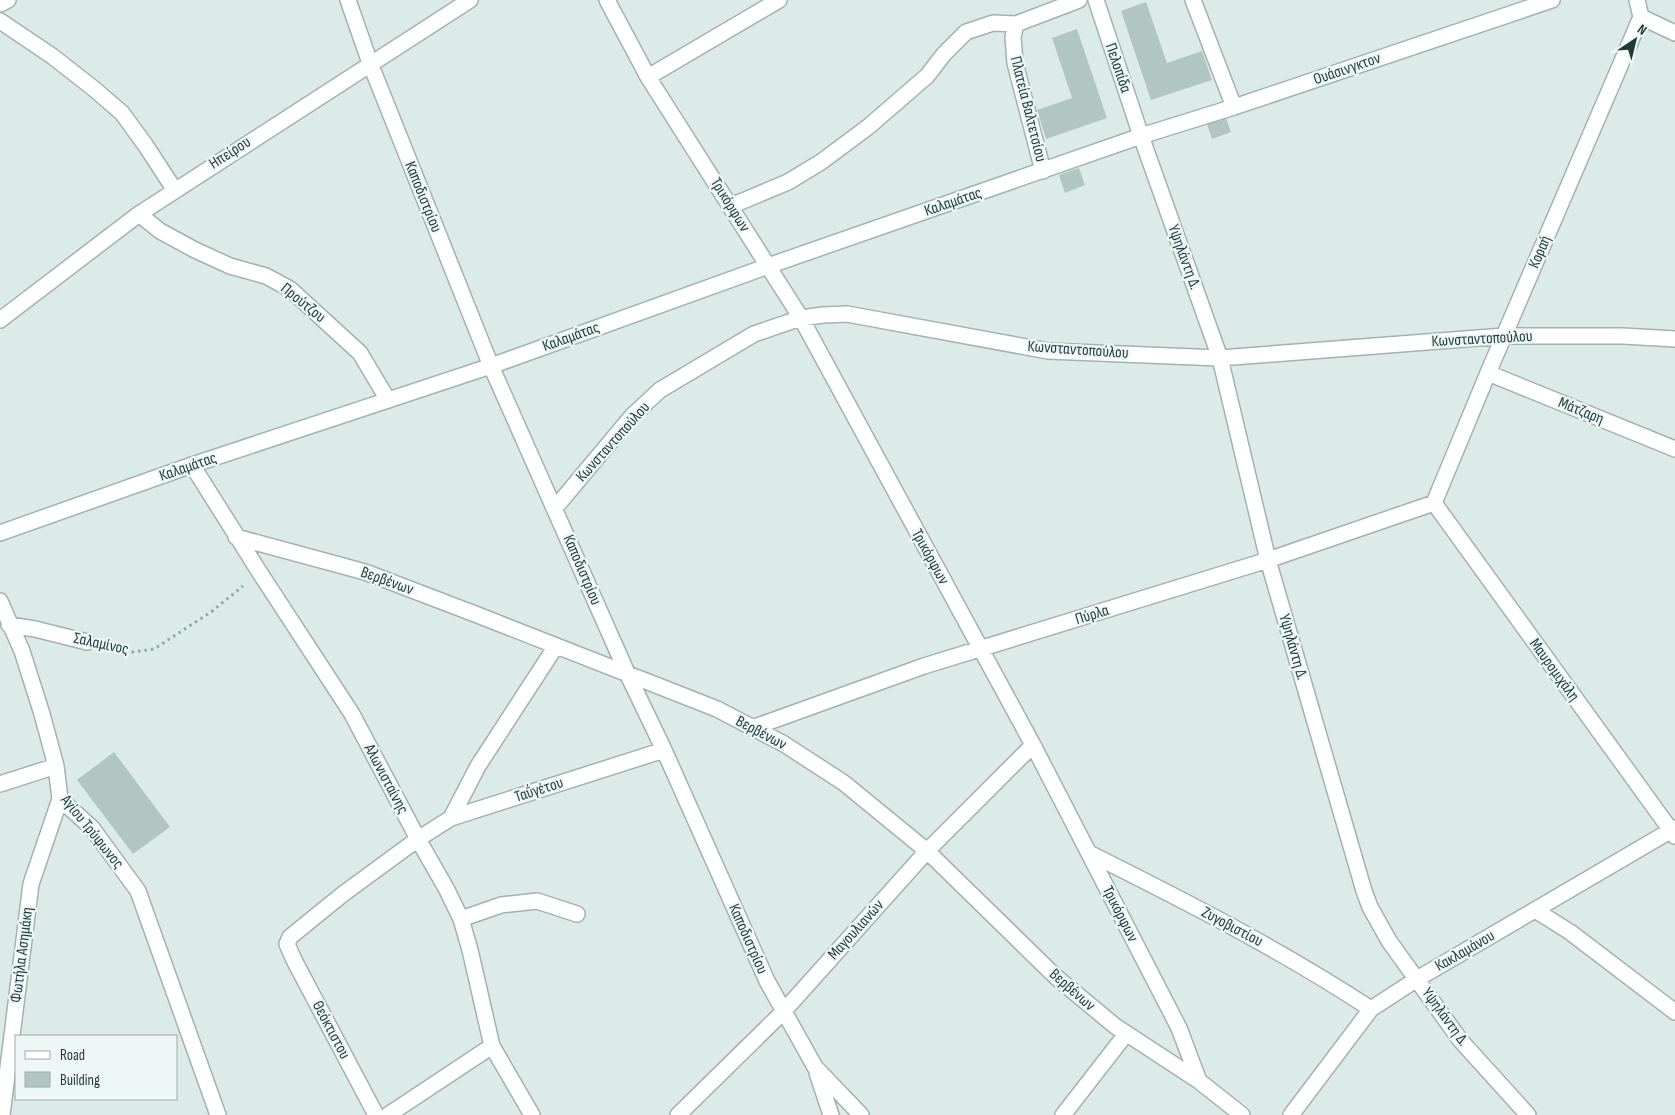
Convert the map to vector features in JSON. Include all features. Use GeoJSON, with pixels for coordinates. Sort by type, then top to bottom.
{"type":"FeatureCollection","features":[{"type":"Feature","properties":{"kind":"street"},"geometry":{"type":"LineString","coordinates":[[0,4],[8,0]]}},
{"type":"Feature","properties":{"kind":"street","name":"Καποδιστρίου"},"geometry":{"type":"LineString","coordinates":[[348,0],[370,63],[491,366],[628,675],[664,750],[763,972],[783,1012],[815,1067],[861,1115]]}},
{"type":"Feature","properties":{"kind":"street","name":"Ηπείρου"},"geometry":{"type":"LineString","coordinates":[[0,320],[138,214],[470,0]]}},
{"type":"Feature","properties":{"kind":"street","name":"Τρικόρφων"},"geometry":{"type":"LineString","coordinates":[[607,0],[648,77],[801,318],[1033,745],[1179,1028],[1199,1081]]}},
{"type":"Feature","properties":{"kind":"street"},"geometry":{"type":"LineString","coordinates":[[648,77],[779,0]]}},
{"type":"Feature","properties":{"kind":"street"},"geometry":{"type":"LineString","coordinates":[[731,206],[788,182],[821,162],[868,127],[927,76],[944,54],[966,32],[993,23],[1016,24],[1079,0]]}},
{"type":"Feature","properties":{"kind":"street","name":"Πελοπίδα"},"geometry":{"type":"LineString","coordinates":[[1096,0],[1141,136]]}},
{"type":"Feature","properties":{"kind":"street"},"geometry":{"type":"LineString","coordinates":[[1193,0],[1234,107]]}},
{"type":"Feature","properties":{"kind":"street","name":"Ουάσινγκτον"},"geometry":{"type":"LineString","coordinates":[[1141,136],[1234,107],[1552,0]]}},
{"type":"Feature","properties":{"kind":"street"},"geometry":{"type":"LineString","coordinates":[[1637,0],[1641,17],[1675,33]]}},
{"type":"Feature","properties":{"kind":"street","name":"Κοραή"},"geometry":{"type":"LineString","coordinates":[[1434,503],[1641,17]]}},
{"type":"Feature","properties":{"kind":"street"},"geometry":{"type":"LineString","coordinates":[[0,21],[52,56],[122,113],[174,190]]}},
{"type":"Feature","properties":{"kind":"street","name":"Πλατεία Βαλτετσίου"},"geometry":{"type":"LineString","coordinates":[[1016,24],[1013,37],[1015,63],[1043,172]]}},
{"type":"Feature","properties":{"kind":"street","name":"Καλαμάτας"},"geometry":{"type":"LineString","coordinates":[[0,533],[192,465],[491,366],[768,266],[1043,172],[1141,136]]}},
{"type":"Feature","properties":{"kind":"street","name":"Υψηλάντη Δ."},"geometry":{"type":"LineString","coordinates":[[1141,136],[1220,358],[1268,560],[1364,892],[1390,941],[1461,1041],[1528,1115]]}},
{"type":"Feature","properties":{"kind":"street","name":"Προύτζου"},"geometry":{"type":"LineString","coordinates":[[138,214],[160,231],[195,250],[230,266],[266,276],[290,289],[360,353],[388,400]]}},
{"type":"Feature","properties":{"kind":"street","name":"Κωνσταντοπούλου"},"geometry":{"type":"LineString","coordinates":[[555,508],[632,416],[660,390],[754,334],[801,318],[847,314],[1048,350],[1220,358],[1504,336],[1623,336],[1675,339]]}},
{"type":"Feature","properties":{"kind":"street","name":"Μάτζαρη"},"geometry":{"type":"LineString","coordinates":[[1488,373],[1675,449]]}},
{"type":"Feature","properties":{"kind":"street","name":"Αλωνισταίνης"},"geometry":{"type":"LineString","coordinates":[[192,465],[236,537],[352,714],[418,840],[447,890],[461,919],[470,950],[492,1046],[532,1115]]}},
{"type":"Feature","properties":{"kind":"street","name":"Πύρλα"},"geometry":{"type":"LineString","coordinates":[[752,728],[924,666],[1268,560],[1434,503]]}},
{"type":"Feature","properties":{"kind":"street","name":"Μαυρομιχάλη"},"geometry":{"type":"LineString","coordinates":[[1434,503],[1674,831]]}},
{"type":"Feature","properties":{"kind":"street","name":"Βερβένων"},"geometry":{"type":"LineString","coordinates":[[236,537],[365,572],[717,709],[784,744],[844,783],[927,851],[1056,977],[1115,1026],[1199,1081]]}},
{"type":"Feature","properties":{"kind":"street","name":"Αγίου Τρύφωνος"},"geometry":{"type":"LineString","coordinates":[[0,601],[22,651],[42,714],[56,766],[60,799],[92,828],[138,891],[218,1115]]}},
{"type":"Feature","properties":{"kind":"street","name":"Σαλαμίνος"},"geometry":{"type":"LineString","coordinates":[[9,625],[35,629],[87,642]]}},
{"type":"Feature","properties":{"kind":"street"},"geometry":{"type":"LineString","coordinates":[[451,818],[478,766],[556,646]]}},
{"type":"Feature","properties":{"kind":"street","name":"Μαγουλιανών"},"geometry":{"type":"LineString","coordinates":[[678,1115],[783,1012],[927,851],[1033,745]]}},
{"type":"Feature","properties":{"kind":"street","name":"Ταΰγέτου"},"geometry":{"type":"LineString","coordinates":[[287,944],[290,937],[335,900],[451,818],[664,750]]}},
{"type":"Feature","properties":{"kind":"street"},"geometry":{"type":"LineString","coordinates":[[0,784],[56,766]]}},
{"type":"Feature","properties":{"kind":"street","name":"Φωτήλα Ασημάκη"},"geometry":{"type":"LineString","coordinates":[[2,1115],[31,884],[60,799]]}},
{"type":"Feature","properties":{"kind":"street","name":"Κακλαμάνου"},"geometry":{"type":"LineString","coordinates":[[1291,1115],[1371,1009],[1417,979],[1674,831]]}},
{"type":"Feature","properties":{"kind":"street","name":"Ζυγοβιστίου"},"geometry":{"type":"LineString","coordinates":[[1089,853],[1286,956],[1371,1009]]}},
{"type":"Feature","properties":{"kind":"street"},"geometry":{"type":"LineString","coordinates":[[461,919],[501,905],[537,901],[577,914]]}},
{"type":"Feature","properties":{"kind":"street"},"geometry":{"type":"LineString","coordinates":[[1535,910],[1570,932],[1675,1012]]}},
{"type":"Feature","properties":{"kind":"street","name":"Θεόκτιστου"},"geometry":{"type":"LineString","coordinates":[[287,944],[376,1115]]}},
{"type":"Feature","properties":{"kind":"street"},"geometry":{"type":"LineString","coordinates":[[1063,1115],[1126,1034]]}},
{"type":"Feature","properties":{"kind":"street"},"geometry":{"type":"LineString","coordinates":[[388,1115],[492,1046]]}},
{"type":"Feature","properties":{"kind":"street"},"geometry":{"type":"LineString","coordinates":[[815,1067],[832,1115]]}},
{"type":"Feature","properties":{"kind":"street"},"geometry":{"type":"LineString","coordinates":[[1199,1081],[1242,1115]]}},
{"type":"Feature","properties":{"kind":"path","name":"Σαλαμίνος"},"geometry":{"type":"LineString","coordinates":[[87,642],[133,652],[154,650],[211,612],[260,573]]}},
{"type":"Feature","properties":{"kind":"building"},"geometry":{"type":"Polygon","coordinates":[[[1146,2],[1167,63],[1202,51],[1212,80],[1151,100],[1121,11],[1146,2]]]}},
{"type":"Feature","properties":{"kind":"building"},"geometry":{"type":"Polygon","coordinates":[[[1077,29],[1107,118],[1046,139],[1037,110],[1072,98],[1052,38],[1077,29]]]}},
{"type":"Feature","properties":{"kind":"building"},"geometry":{"type":"Polygon","coordinates":[[[1225,115],[1231,132],[1212,139],[1206,121],[1225,115]]]}},
{"type":"Feature","properties":{"kind":"building"},"geometry":{"type":"Polygon","coordinates":[[[1079,168],[1085,185],[1065,193],[1059,175],[1079,168]]]}},
{"type":"Feature","properties":{"kind":"building"},"geometry":{"type":"Polygon","coordinates":[[[114,752],[170,827],[133,854],[77,780],[114,752]]]}}]}
